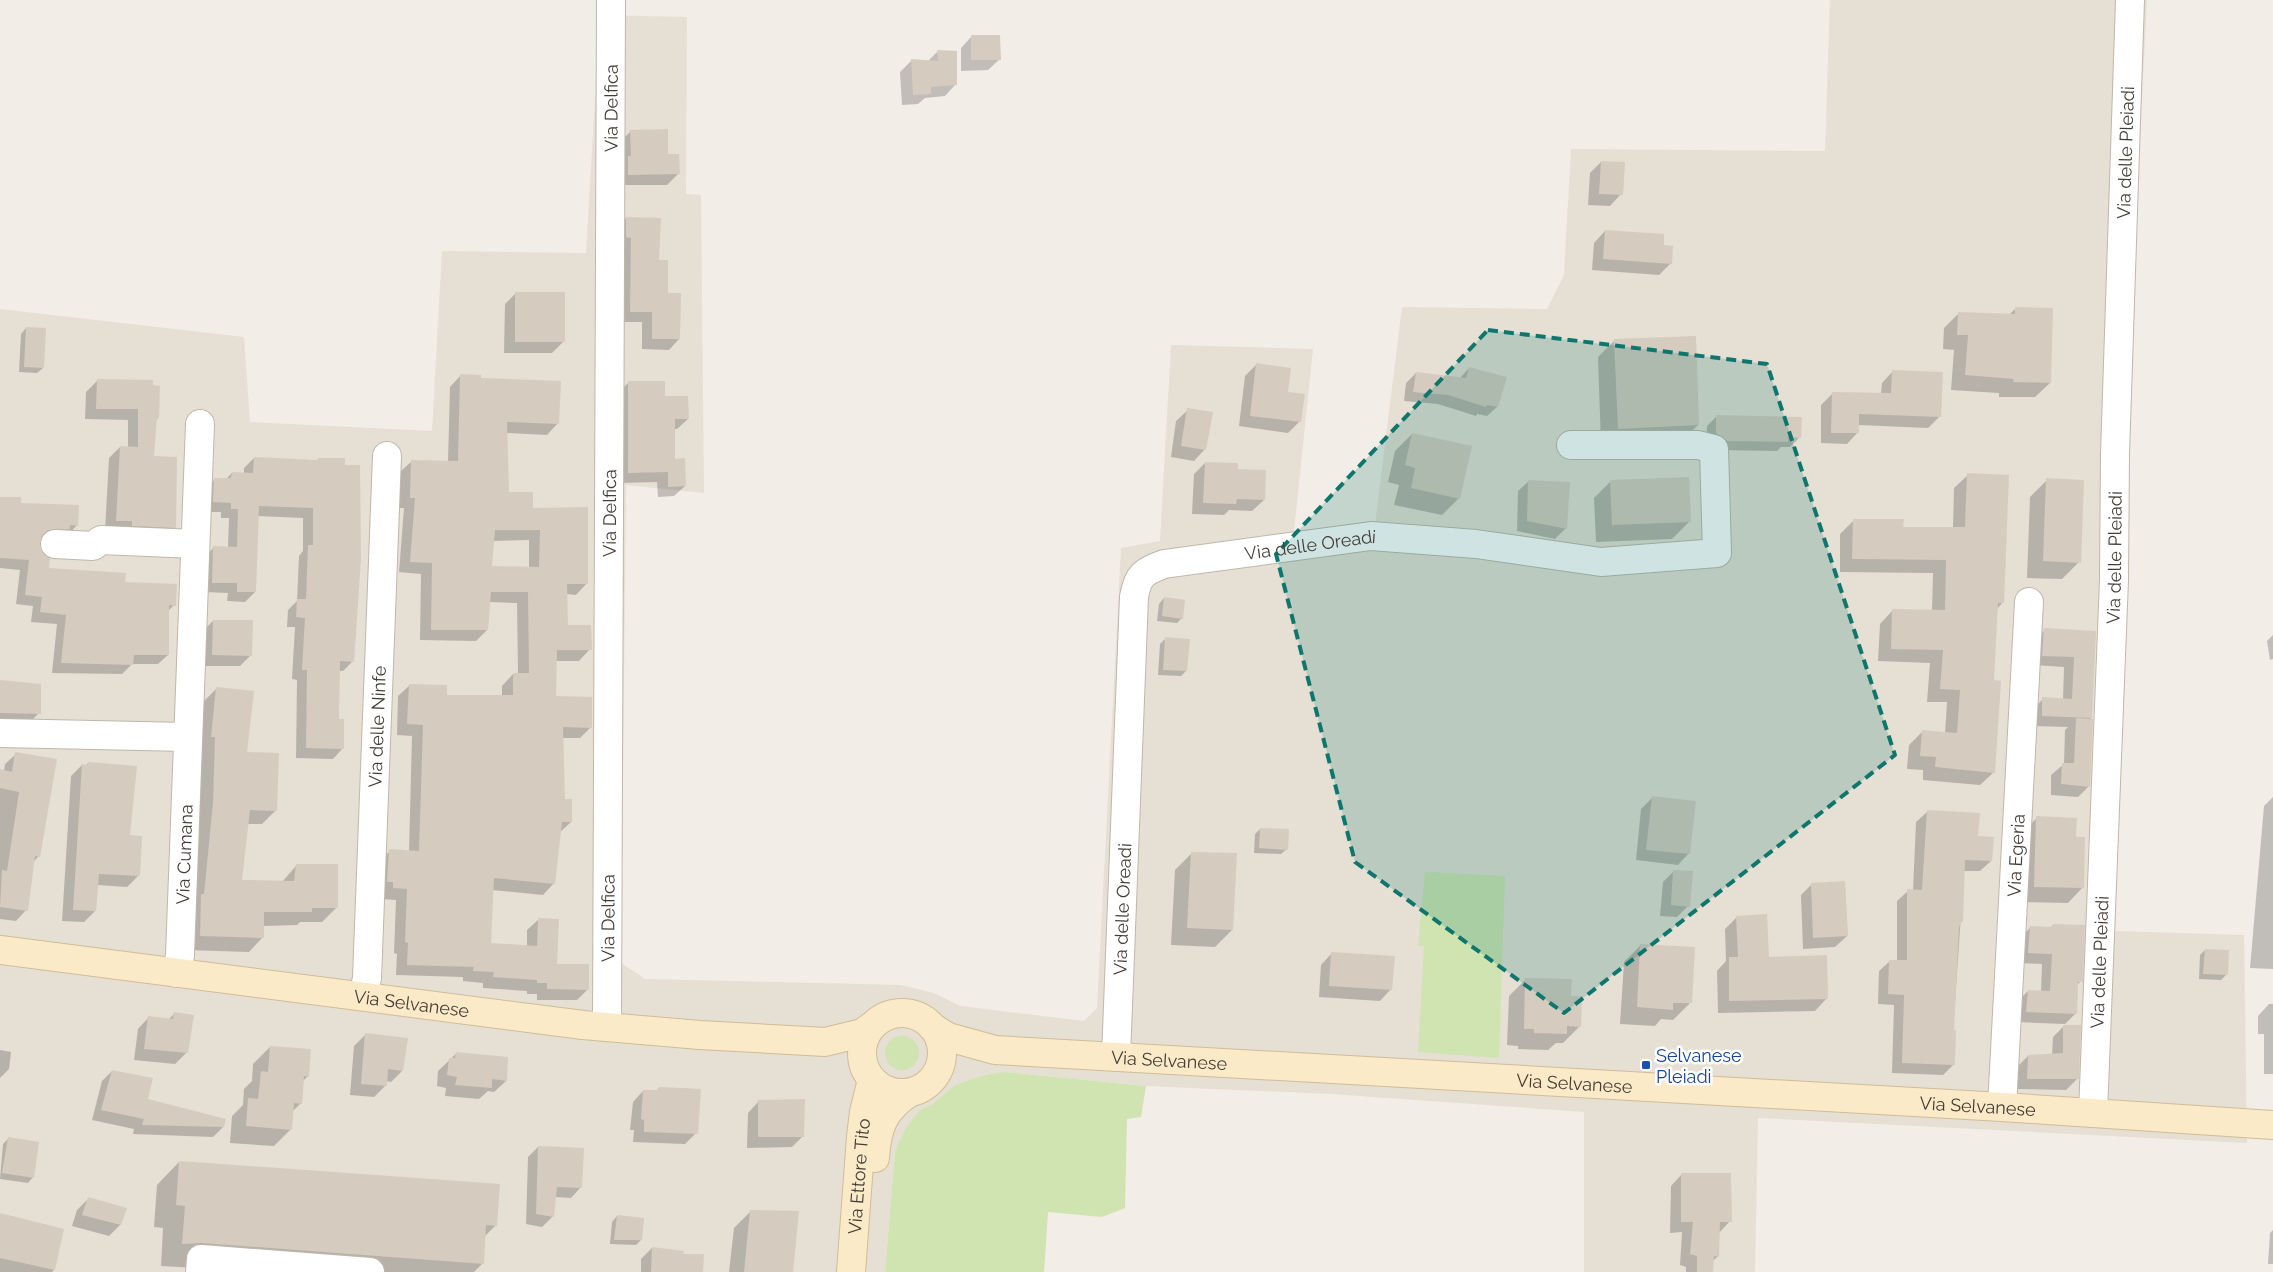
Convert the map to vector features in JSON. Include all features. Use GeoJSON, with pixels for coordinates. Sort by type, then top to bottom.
{"type":"FeatureCollection","features":[{"type":"Feature","properties":{"kind":"street","name":"Via Delfica"},"geometry":{"type":"LineString","coordinates":[[607,1027],[611,0]]}},
{"type":"Feature","properties":{"kind":"street","name":"Via delle Pleiadi"},"geometry":{"type":"LineString","coordinates":[[2093,1113],[2114,580],[2116,444],[2130,0]]}},
{"type":"Feature","properties":{"kind":"street","name":"Via Cumana"},"geometry":{"type":"LineString","coordinates":[[177,973],[180,950],[200,424]]}},
{"type":"Feature","properties":{"kind":"street","name":"Via delle Oreadi"},"geometry":{"type":"LineString","coordinates":[[1116,1057],[1134,597],[1137,582],[1146,571],[1164,564],[1370,536],[1476,544],[1601,562],[1716,553],[1714,449],[1698,445],[1571,445]]}},
{"type":"Feature","properties":{"kind":"street","name":"Via delle Ninfe"},"geometry":{"type":"LineString","coordinates":[[363,996],[367,978],[387,456]]}},
{"type":"Feature","properties":{"kind":"street"},"geometry":{"type":"LineString","coordinates":[[56,544],[93,546],[101,540],[195,544]]}},
{"type":"Feature","properties":{"kind":"street","name":"Via Egeria"},"geometry":{"type":"LineString","coordinates":[[2002,1107],[2028,602]]}},
{"type":"Feature","properties":{"kind":"street"},"geometry":{"type":"LineString","coordinates":[[0,733],[187,737]]}},
{"type":"Feature","properties":{"kind":"street","name":"Via Selvanese"},"geometry":{"type":"LineString","coordinates":[[0,950],[607,1027],[700,1035],[825,1042],[862,1033],[872,1026]]}},
{"type":"Feature","properties":{"kind":"street"},"geometry":{"type":"LineString","coordinates":[[902,1013],[924,1020],[932,1027],[938,1035],[942,1050],[940,1065],[929,1083],[909,1093],[883,1088],[867,1070],[862,1047],[872,1026],[891,1014],[902,1013]]}},
{"type":"Feature","properties":{"kind":"street","name":"Via Selvanese"},"geometry":{"type":"LineString","coordinates":[[932,1027],[948,1037],[994,1050],[2273,1124]]}},
{"type":"Feature","properties":{"kind":"street","name":"Via Selvanese"},"geometry":{"type":"LineString","coordinates":[[825,1042],[855,1054],[867,1070]]}},
{"type":"Feature","properties":{"kind":"street","name":"Via Selvanese"},"geometry":{"type":"LineString","coordinates":[[936,1074],[952,1062],[994,1050]]}},
{"type":"Feature","properties":{"kind":"street","name":"Via Ettore Tito"},"geometry":{"type":"LineString","coordinates":[[851,1272],[860,1138],[867,1070]]}},
{"type":"Feature","properties":{"kind":"street","name":"Via Ettore Tito"},"geometry":{"type":"LineString","coordinates":[[866,1272],[876,1144],[881,1124],[889,1109],[909,1093]]}},
{"type":"Feature","properties":{"kind":"street"},"geometry":{"type":"LineString","coordinates":[[200,1272],[202,1258],[370,1272]]}},
{"type":"Feature","properties":{"kind":"highlighted area"},"geometry":{"type":"Polygon","coordinates":[[[1488,330],[1767,364],[1895,755],[1564,1013],[1355,862],[1276,554],[1488,330]]]}},
{"type":"Feature","properties":{"kind":"shaded area"},"geometry":{"type":"Polygon","coordinates":[[[1830,0],[2147,0],[2121,561],[2128,583],[2115,931],[2244,935],[2247,1143],[1758,1118],[1755,1272],[1584,1272],[1584,1112],[1331,1094],[1146,1086],[1006,1072],[955,1085],[931,1105],[921,1109],[895,1151],[885,1272],[0,1272],[0,309],[244,337],[250,422],[432,431],[442,251],[586,253],[600,15],[687,17],[686,194],[701,195],[704,493],[626,485],[621,963],[645,979],[901,985],[934,993],[960,1006],[1084,1021],[1097,1008],[1121,548],[1160,541],[1171,345],[1313,349],[1294,531],[1375,525],[1402,307],[1547,309],[1564,275],[1571,149],[1825,151],[1830,0]]]}},
{"type":"Feature","properties":{"kind":"green space"},"geometry":{"type":"Polygon","coordinates":[[[1425,872],[1505,876],[1499,1058],[1418,1052],[1424,946],[1418,945],[1425,872]]]}},
{"type":"Feature","properties":{"kind":"green space"},"geometry":{"type":"Polygon","coordinates":[[[902,1036],[914,1041],[919,1053],[914,1065],[902,1070],[890,1065],[885,1053],[890,1041],[902,1036]]]}},
{"type":"Feature","properties":{"kind":"green space"},"geometry":{"type":"Polygon","coordinates":[[[1006,1072],[1146,1086],[1141,1117],[1127,1119],[1125,1208],[1102,1217],[1048,1212],[1044,1272],[885,1272],[895,1151],[907,1126],[921,1109],[931,1105],[955,1085],[985,1075],[1006,1072]]]}},
{"type":"Feature","properties":{"kind":"building"},"geometry":{"type":"Polygon","coordinates":[[[971,35],[1000,35],[1001,60],[971,60],[971,35]]]}},
{"type":"Feature","properties":{"kind":"building"},"geometry":{"type":"Polygon","coordinates":[[[937,50],[957,51],[957,85],[931,87],[931,94],[913,95],[911,59],[938,61],[937,50]]]}},
{"type":"Feature","properties":{"kind":"building"},"geometry":{"type":"Polygon","coordinates":[[[668,129],[668,154],[679,154],[680,174],[628,175],[628,156],[631,156],[630,130],[668,129]]]}},
{"type":"Feature","properties":{"kind":"building"},"geometry":{"type":"Polygon","coordinates":[[[1601,161],[1625,162],[1623,195],[1599,194],[1601,161]]]}},
{"type":"Feature","properties":{"kind":"building"},"geometry":{"type":"Polygon","coordinates":[[[626,217],[661,218],[659,260],[668,260],[668,293],[681,293],[680,339],[652,339],[652,312],[630,312],[631,238],[626,237],[626,217]]]}},
{"type":"Feature","properties":{"kind":"building"},"geometry":{"type":"Polygon","coordinates":[[[1605,230],[1664,234],[1664,245],[1673,246],[1672,264],[1603,259],[1605,230]]]}},
{"type":"Feature","properties":{"kind":"building"},"geometry":{"type":"Polygon","coordinates":[[[515,292],[565,292],[565,342],[515,342],[515,292]]]}},
{"type":"Feature","properties":{"kind":"building"},"geometry":{"type":"Polygon","coordinates":[[[2015,307],[2053,308],[2051,383],[2013,382],[2014,379],[1965,375],[1968,335],[1957,335],[1958,312],[2015,314],[2015,307]]]}},
{"type":"Feature","properties":{"kind":"building"},"geometry":{"type":"Polygon","coordinates":[[[26,327],[46,328],[44,368],[24,367],[26,327]]]}},
{"type":"Feature","properties":{"kind":"building"},"geometry":{"type":"Polygon","coordinates":[[[1696,336],[1699,425],[1618,429],[1614,339],[1696,336]]]}},
{"type":"Feature","properties":{"kind":"building"},"geometry":{"type":"Polygon","coordinates":[[[1256,363],[1291,368],[1288,392],[1305,394],[1301,422],[1250,416],[1256,363]]]}},
{"type":"Feature","properties":{"kind":"building"},"geometry":{"type":"Polygon","coordinates":[[[1469,367],[1507,377],[1498,407],[1487,405],[1486,407],[1448,395],[1413,392],[1416,372],[1466,378],[1469,367]]]}},
{"type":"Feature","properties":{"kind":"building"},"geometry":{"type":"Polygon","coordinates":[[[1892,370],[1943,372],[1941,417],[1859,414],[1859,433],[1831,433],[1832,392],[1891,393],[1892,370]]]}},
{"type":"Feature","properties":{"kind":"building"},"geometry":{"type":"Polygon","coordinates":[[[460,374],[481,375],[481,378],[561,381],[559,424],[507,422],[509,492],[533,492],[533,508],[588,507],[588,584],[567,584],[568,625],[591,625],[592,650],[557,650],[556,696],[592,697],[592,728],[563,727],[565,799],[572,799],[572,822],[562,822],[555,884],[494,878],[491,943],[537,946],[538,918],[559,919],[557,964],[589,964],[589,990],[547,989],[547,983],[537,983],[537,980],[493,977],[494,972],[473,971],[474,967],[407,965],[408,943],[405,942],[407,889],[393,888],[393,882],[387,882],[389,849],[419,851],[423,725],[407,724],[409,684],[447,685],[447,695],[513,695],[513,673],[529,673],[528,592],[491,592],[488,630],[431,630],[432,563],[410,562],[415,498],[410,498],[411,460],[458,461],[460,374]],[[495,530],[492,566],[539,567],[540,530],[495,530]]]}},
{"type":"Feature","properties":{"kind":"building"},"geometry":{"type":"Polygon","coordinates":[[[97,379],[153,380],[153,385],[160,386],[159,418],[157,418],[154,456],[177,457],[176,528],[132,526],[132,521],[116,521],[120,446],[138,447],[138,409],[96,409],[97,379]]]}},
{"type":"Feature","properties":{"kind":"building"},"geometry":{"type":"Polygon","coordinates":[[[628,381],[665,381],[665,396],[688,396],[689,419],[675,419],[675,459],[685,458],[686,486],[668,487],[668,472],[628,473],[628,381]]]}},
{"type":"Feature","properties":{"kind":"building"},"geometry":{"type":"Polygon","coordinates":[[[1187,408],[1213,412],[1206,450],[1181,446],[1187,408]]]}},
{"type":"Feature","properties":{"kind":"building"},"geometry":{"type":"Polygon","coordinates":[[[1716,415],[1802,417],[1801,438],[1788,437],[1788,442],[1727,441],[1716,433],[1716,415]]]}},
{"type":"Feature","properties":{"kind":"building"},"geometry":{"type":"Polygon","coordinates":[[[1412,433],[1472,446],[1460,499],[1411,488],[1415,468],[1405,465],[1412,433]]]}},
{"type":"Feature","properties":{"kind":"building"},"geometry":{"type":"Polygon","coordinates":[[[254,457],[318,460],[318,458],[345,458],[345,465],[360,465],[361,559],[354,662],[340,661],[339,719],[344,719],[344,749],[306,748],[307,670],[302,670],[305,618],[296,617],[297,599],[306,599],[308,545],[313,545],[313,508],[259,506],[256,592],[237,592],[237,583],[212,583],[213,546],[237,547],[238,509],[231,509],[231,503],[213,502],[214,478],[231,478],[232,472],[253,473],[254,457]]]}},
{"type":"Feature","properties":{"kind":"building"},"geometry":{"type":"Polygon","coordinates":[[[1205,462],[1238,463],[1238,469],[1266,470],[1265,500],[1237,499],[1236,504],[1203,503],[1205,462]]]}},
{"type":"Feature","properties":{"kind":"building"},"geometry":{"type":"Polygon","coordinates":[[[1967,473],[2009,475],[2004,603],[1998,603],[1994,680],[2001,681],[1995,773],[1935,767],[1936,757],[1920,756],[1922,730],[1957,733],[1960,690],[1940,689],[1943,650],[1891,649],[1892,609],[1945,610],[1946,560],[1852,559],[1853,519],[1904,519],[1903,527],[1965,527],[1967,473]]]}},
{"type":"Feature","properties":{"kind":"building"},"geometry":{"type":"Polygon","coordinates":[[[1689,477],[1691,522],[1612,525],[1610,480],[1689,477]]]}},
{"type":"Feature","properties":{"kind":"building"},"geometry":{"type":"Polygon","coordinates":[[[2046,478],[2084,480],[2081,563],[2043,561],[2046,478]]]}},
{"type":"Feature","properties":{"kind":"building"},"geometry":{"type":"Polygon","coordinates":[[[1528,480],[1570,482],[1567,529],[1527,521],[1528,480]]]}},
{"type":"Feature","properties":{"kind":"building"},"geometry":{"type":"Polygon","coordinates":[[[0,497],[21,497],[21,503],[79,505],[78,526],[70,525],[70,529],[48,530],[42,536],[39,543],[41,551],[50,558],[49,568],[126,573],[125,582],[177,584],[176,606],[169,605],[169,655],[134,655],[133,665],[61,663],[66,615],[40,612],[42,597],[25,595],[29,560],[0,558],[0,497]]]}},
{"type":"Feature","properties":{"kind":"building"},"geometry":{"type":"Polygon","coordinates":[[[1164,597],[1185,600],[1183,619],[1162,616],[1164,597]]]}},
{"type":"Feature","properties":{"kind":"building"},"geometry":{"type":"Polygon","coordinates":[[[213,620],[253,620],[252,656],[212,655],[213,620]]]}},
{"type":"Feature","properties":{"kind":"building"},"geometry":{"type":"Polygon","coordinates":[[[2044,628],[2096,631],[2092,718],[2042,716],[2042,697],[2072,699],[2074,657],[2042,656],[2044,628]]]}},
{"type":"Feature","properties":{"kind":"building"},"geometry":{"type":"Polygon","coordinates":[[[1165,637],[1190,639],[1187,671],[1163,670],[1165,637]]]}},
{"type":"Feature","properties":{"kind":"building"},"geometry":{"type":"Polygon","coordinates":[[[0,680],[41,684],[41,714],[0,713],[0,680]]]}},
{"type":"Feature","properties":{"kind":"building"},"geometry":{"type":"Polygon","coordinates":[[[216,687],[254,691],[247,752],[279,753],[277,811],[250,810],[242,880],[294,881],[296,864],[338,864],[338,908],[312,908],[312,912],[264,912],[264,938],[200,936],[201,894],[204,894],[213,803],[215,737],[211,737],[216,687]]]}},
{"type":"Feature","properties":{"kind":"building"},"geometry":{"type":"Polygon","coordinates":[[[2076,718],[2093,719],[2090,787],[2061,784],[2062,763],[2074,763],[2076,718]]]}},
{"type":"Feature","properties":{"kind":"building"},"geometry":{"type":"Polygon","coordinates":[[[15,752],[57,759],[40,857],[35,856],[28,911],[0,907],[2,870],[7,871],[19,792],[0,788],[0,769],[12,772],[15,752]]]}},
{"type":"Feature","properties":{"kind":"building"},"geometry":{"type":"Polygon","coordinates":[[[88,762],[137,766],[130,835],[142,836],[140,876],[99,874],[96,911],[73,910],[82,764],[88,765],[88,762]]]}},
{"type":"Feature","properties":{"kind":"building"},"geometry":{"type":"Polygon","coordinates":[[[1652,796],[1696,801],[1690,854],[1646,850],[1652,796]]]}},
{"type":"Feature","properties":{"kind":"building"},"geometry":{"type":"Polygon","coordinates":[[[1927,810],[1980,813],[1978,836],[1994,837],[1992,861],[1965,860],[1963,922],[1961,922],[1959,928],[1954,1030],[1956,1030],[1955,1065],[1902,1063],[1904,995],[1888,994],[1889,960],[1907,960],[1907,889],[1922,890],[1927,810]]]}},
{"type":"Feature","properties":{"kind":"building"},"geometry":{"type":"Polygon","coordinates":[[[2036,816],[2077,818],[2076,837],[2085,837],[2084,888],[2034,887],[2036,816]]]}},
{"type":"Feature","properties":{"kind":"building"},"geometry":{"type":"Polygon","coordinates":[[[1260,828],[1289,829],[1288,850],[1259,848],[1260,828]]]}},
{"type":"Feature","properties":{"kind":"building"},"geometry":{"type":"Polygon","coordinates":[[[1191,852],[1237,853],[1233,930],[1187,928],[1191,852]]]}},
{"type":"Feature","properties":{"kind":"building"},"geometry":{"type":"Polygon","coordinates":[[[1673,870],[1693,871],[1690,907],[1671,905],[1673,870]]]}},
{"type":"Feature","properties":{"kind":"building"},"geometry":{"type":"Polygon","coordinates":[[[1845,881],[1848,936],[1813,938],[1811,883],[1845,881]]]}},
{"type":"Feature","properties":{"kind":"building"},"geometry":{"type":"Polygon","coordinates":[[[1767,914],[1769,957],[1827,955],[1828,999],[1729,1001],[1729,957],[1738,957],[1736,916],[1767,914]]]}},
{"type":"Feature","properties":{"kind":"building"},"geometry":{"type":"Polygon","coordinates":[[[2053,924],[2085,925],[2083,982],[2078,982],[2077,1014],[2026,1012],[2028,990],[2050,991],[2052,954],[2028,953],[2030,926],[2052,927],[2053,924]]]}},
{"type":"Feature","properties":{"kind":"building"},"geometry":{"type":"Polygon","coordinates":[[[1640,944],[1695,947],[1692,1003],[1673,1003],[1673,1010],[1637,1007],[1640,944]]]}},
{"type":"Feature","properties":{"kind":"building"},"geometry":{"type":"Polygon","coordinates":[[[2205,949],[2229,950],[2228,975],[2203,974],[2205,949]]]}},
{"type":"Feature","properties":{"kind":"building"},"geometry":{"type":"Polygon","coordinates":[[[1331,952],[1395,956],[1392,990],[1329,986],[1331,952]]]}},
{"type":"Feature","properties":{"kind":"building"},"geometry":{"type":"Polygon","coordinates":[[[1525,978],[1572,979],[1571,996],[1582,996],[1581,1027],[1567,1026],[1567,1034],[1534,1033],[1534,1029],[1524,1029],[1525,978]]]}},
{"type":"Feature","properties":{"kind":"building"},"geometry":{"type":"Polygon","coordinates":[[[174,1012],[194,1015],[188,1053],[144,1049],[148,1016],[173,1019],[174,1012]]]}},
{"type":"Feature","properties":{"kind":"building"},"geometry":{"type":"Polygon","coordinates":[[[2063,1025],[2081,1025],[2079,1079],[2027,1079],[2028,1055],[2063,1053],[2063,1025]]]}},
{"type":"Feature","properties":{"kind":"building"},"geometry":{"type":"Polygon","coordinates":[[[365,1033],[408,1038],[403,1071],[388,1069],[387,1086],[361,1084],[365,1033]]]}},
{"type":"Feature","properties":{"kind":"building"},"geometry":{"type":"Polygon","coordinates":[[[270,1046],[311,1049],[309,1077],[304,1076],[302,1104],[294,1103],[292,1130],[246,1126],[248,1098],[258,1099],[261,1071],[268,1072],[270,1046]]]}},
{"type":"Feature","properties":{"kind":"building"},"geometry":{"type":"Polygon","coordinates":[[[456,1052],[508,1057],[507,1081],[492,1079],[492,1088],[455,1085],[457,1077],[447,1075],[449,1058],[455,1058],[456,1052]]]}},
{"type":"Feature","properties":{"kind":"building"},"geometry":{"type":"Polygon","coordinates":[[[112,1070],[153,1078],[148,1099],[226,1119],[224,1127],[142,1125],[144,1119],[101,1110],[112,1070]]]}},
{"type":"Feature","properties":{"kind":"building"},"geometry":{"type":"Polygon","coordinates":[[[659,1087],[701,1089],[698,1134],[644,1132],[644,1120],[641,1119],[643,1090],[658,1090],[659,1087]]]}},
{"type":"Feature","properties":{"kind":"building"},"geometry":{"type":"Polygon","coordinates":[[[805,1099],[804,1137],[758,1137],[758,1100],[805,1099]]]}},
{"type":"Feature","properties":{"kind":"building"},"geometry":{"type":"Polygon","coordinates":[[[8,1137],[39,1142],[34,1178],[2,1173],[8,1137]]]}},
{"type":"Feature","properties":{"kind":"building"},"geometry":{"type":"Polygon","coordinates":[[[538,1146],[584,1148],[582,1188],[557,1187],[554,1217],[536,1214],[538,1146]]]}},
{"type":"Feature","properties":{"kind":"building"},"geometry":{"type":"Polygon","coordinates":[[[179,1161],[500,1184],[497,1226],[486,1225],[484,1264],[202,1243],[182,1244],[185,1206],[176,1205],[179,1161]]]}},
{"type":"Feature","properties":{"kind":"building"},"geometry":{"type":"Polygon","coordinates":[[[1681,1173],[1731,1173],[1732,1222],[1720,1222],[1719,1257],[1714,1256],[1713,1272],[1697,1272],[1697,1256],[1690,1254],[1693,1222],[1681,1222],[1681,1173]]]}},
{"type":"Feature","properties":{"kind":"building"},"geometry":{"type":"Polygon","coordinates":[[[88,1197],[127,1208],[121,1225],[82,1215],[88,1197]]]}},
{"type":"Feature","properties":{"kind":"building"},"geometry":{"type":"Polygon","coordinates":[[[750,1210],[799,1211],[793,1272],[744,1272],[750,1210]]]}},
{"type":"Feature","properties":{"kind":"building"},"geometry":{"type":"Polygon","coordinates":[[[0,1213],[64,1229],[55,1270],[0,1258],[0,1213]]]}},
{"type":"Feature","properties":{"kind":"building"},"geometry":{"type":"Polygon","coordinates":[[[617,1215],[644,1218],[642,1240],[614,1240],[617,1215]]]}},
{"type":"Feature","properties":{"kind":"building"},"geometry":{"type":"Polygon","coordinates":[[[652,1247],[684,1251],[683,1254],[704,1254],[703,1272],[651,1272],[652,1247]]]}},
{"type":"Feature","properties":{"kind":"place","name":"Selvanese Pleiadi"},"geometry":{"type":"Point","coordinates":[1646,1065]}}]}
